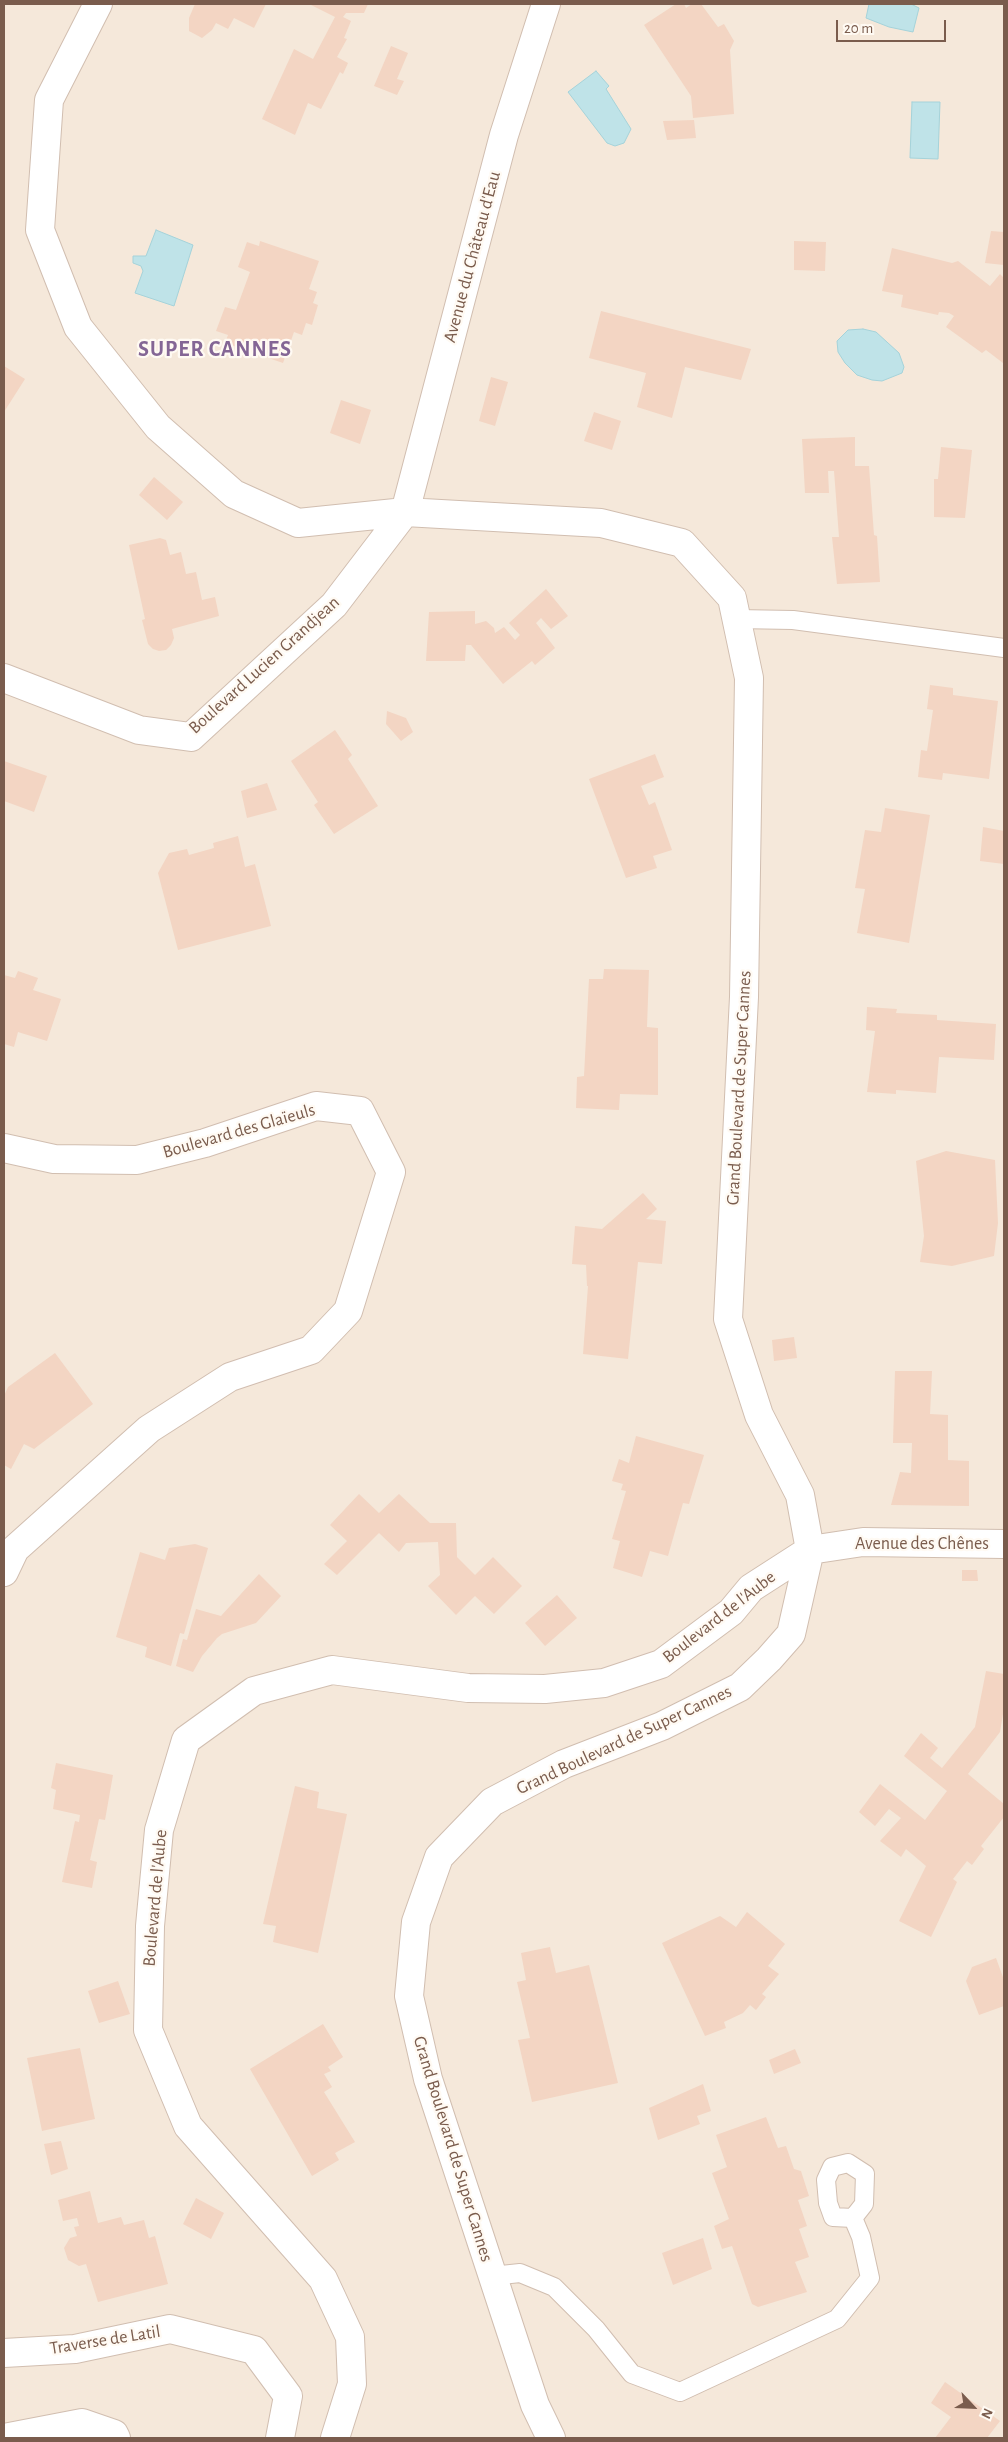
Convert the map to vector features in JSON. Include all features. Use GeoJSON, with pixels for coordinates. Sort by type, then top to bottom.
{"type":"FeatureCollection","features":[{"type":"Feature","properties":{"kind":"street","name":"Grand Boulevard de Super Cannes"},"geometry":{"type":"LineString","coordinates":[[98,4],[49,100],[40,230],[78,327],[158,427],[234,494],[298,523],[404,512],[601,523],[682,543],[732,598],[749,678],[744,997],[728,1319],[759,1415],[800,1494],[810,1550],[791,1634],[740,1687],[662,1726],[564,1764],[492,1802],[440,1857],[416,1922],[409,1996],[428,2079],[535,2404],[551,2438]]}},
{"type":"Feature","properties":{"kind":"street","name":"Avenue du Château d'Eau"},"geometry":{"type":"LineString","coordinates":[[404,512],[504,135],[546,4]]}},
{"type":"Feature","properties":{"kind":"street","name":"Boulevard Lucien Grandjean"},"geometry":{"type":"LineString","coordinates":[[4,678],[139,730],[191,737],[334,605],[404,512]]}},
{"type":"Feature","properties":{"kind":"street","name":"Boulevard des Glaïeuls"},"geometry":{"type":"LineString","coordinates":[[4,1148],[54,1159],[137,1160],[204,1143],[316,1106],[360,1111],[391,1172],[348,1311],[311,1350],[230,1376],[149,1429],[15,1549],[4,1572]]}},
{"type":"Feature","properties":{"kind":"street","name":"Avenue des Chênes"},"geometry":{"type":"LineString","coordinates":[[810,1550],[863,1542],[1004,1544]]}},
{"type":"Feature","properties":{"kind":"street","name":"Boulevard de l'Aube"},"geometry":{"type":"LineString","coordinates":[[335,2438],[352,2384],[350,2337],[323,2279],[188,2126],[148,2030],[150,1926],[159,1830],[186,1740],[254,1691],[332,1670],[468,1688],[545,1690],[604,1683],[661,1664],[731,1612],[751,1588],[810,1550]]}},
{"type":"Feature","properties":{"kind":"street","name":"Traverse de Latil"},"geometry":{"type":"LineString","coordinates":[[4,2353],[75,2349],[170,2329],[254,2350],[288,2396],[280,2438]]}},
{"type":"Feature","properties":{"kind":"street"},"geometry":{"type":"LineString","coordinates":[[4,2438],[82,2423],[114,2434],[116,2438]]}},
{"type":"Feature","properties":{"kind":"lane"},"geometry":{"type":"LineString","coordinates":[[736,619],[793,620],[1004,648]]}},
{"type":"Feature","properties":{"kind":"lane"},"geometry":{"type":"LineString","coordinates":[[492,2276],[520,2273],[554,2286],[596,2329],[632,2374],[680,2392],[837,2319],[870,2278],[861,2236],[853,2218]]}},
{"type":"Feature","properties":{"kind":"shaded area"},"geometry":{"type":"Polygon","coordinates":[[[4,4],[1004,4],[1004,2438],[4,2438],[4,4]]]}},
{"type":"Feature","properties":{"kind":"water"},"geometry":{"type":"Polygon","coordinates":[[[869,4],[911,4],[919,8],[913,32],[889,27],[866,18],[869,4]]]}},
{"type":"Feature","properties":{"kind":"water"},"geometry":{"type":"Polygon","coordinates":[[[596,71],[609,86],[606,89],[631,129],[624,143],[615,146],[607,143],[568,92],[596,71]]]}},
{"type":"Feature","properties":{"kind":"water"},"geometry":{"type":"Polygon","coordinates":[[[912,102],[940,102],[938,159],[910,158],[912,102]]]}},
{"type":"Feature","properties":{"kind":"water"},"geometry":{"type":"Polygon","coordinates":[[[156,230],[193,245],[174,306],[135,293],[143,271],[141,266],[133,263],[133,256],[146,256],[156,230]]]}},
{"type":"Feature","properties":{"kind":"water"},"geometry":{"type":"Polygon","coordinates":[[[863,329],[876,332],[899,353],[904,367],[902,373],[882,381],[872,380],[857,375],[845,363],[838,352],[837,341],[848,330],[863,329]]]}},
{"type":"Feature","properties":{"kind":"building"},"geometry":{"type":"Polygon","coordinates":[[[195,4],[266,4],[254,28],[234,18],[228,29],[216,23],[212,30],[202,38],[189,31],[189,18],[195,4]]]}},
{"type":"Feature","properties":{"kind":"building"},"geometry":{"type":"Polygon","coordinates":[[[309,4],[368,4],[364,13],[346,13],[343,17],[351,21],[344,38],[347,39],[337,57],[348,63],[343,74],[340,72],[321,109],[308,103],[295,135],[262,119],[294,49],[313,59],[335,17],[309,4]]]}},
{"type":"Feature","properties":{"kind":"building"},"geometry":{"type":"Polygon","coordinates":[[[676,4],[684,4],[686,8],[692,4],[701,4],[718,27],[724,24],[734,41],[730,50],[734,114],[693,118],[691,96],[644,25],[676,4]]]}},
{"type":"Feature","properties":{"kind":"building"},"geometry":{"type":"Polygon","coordinates":[[[391,46],[408,53],[397,79],[404,81],[397,95],[374,86],[391,46]]]}},
{"type":"Feature","properties":{"kind":"building"},"geometry":{"type":"Polygon","coordinates":[[[694,120],[696,138],[667,140],[663,121],[694,120]]]}},
{"type":"Feature","properties":{"kind":"building"},"geometry":{"type":"Polygon","coordinates":[[[991,231],[1004,232],[1004,265],[985,263],[991,231]]]}},
{"type":"Feature","properties":{"kind":"building"},"geometry":{"type":"Polygon","coordinates":[[[260,241],[319,261],[309,289],[317,292],[313,303],[318,305],[312,325],[306,323],[302,335],[294,332],[283,363],[225,343],[228,335],[216,331],[225,307],[236,310],[250,272],[238,267],[247,242],[259,246],[260,241]]]}},
{"type":"Feature","properties":{"kind":"building"},"geometry":{"type":"Polygon","coordinates":[[[794,241],[826,242],[825,271],[794,270],[794,241]]]}},
{"type":"Feature","properties":{"kind":"building"},"geometry":{"type":"Polygon","coordinates":[[[892,248],[952,263],[958,261],[990,286],[1000,274],[1004,278],[1003,363],[986,350],[982,353],[946,327],[954,316],[949,313],[939,312],[938,315],[901,307],[903,295],[882,291],[892,248]]]}},
{"type":"Feature","properties":{"kind":"building"},"geometry":{"type":"Polygon","coordinates":[[[601,311],[751,349],[741,380],[685,367],[672,418],[637,407],[646,373],[589,358],[601,311]]]}},
{"type":"Feature","properties":{"kind":"building"},"geometry":{"type":"Polygon","coordinates":[[[4,366],[25,379],[4,412],[4,366]]]}},
{"type":"Feature","properties":{"kind":"building"},"geometry":{"type":"Polygon","coordinates":[[[491,377],[508,382],[495,426],[479,421],[491,377]]]}},
{"type":"Feature","properties":{"kind":"building"},"geometry":{"type":"Polygon","coordinates":[[[341,400],[371,410],[360,444],[330,433],[341,400]]]}},
{"type":"Feature","properties":{"kind":"building"},"geometry":{"type":"Polygon","coordinates":[[[594,412],[621,421],[612,450],[584,441],[594,412]]]}},
{"type":"Feature","properties":{"kind":"building"},"geometry":{"type":"Polygon","coordinates":[[[855,437],[855,466],[869,466],[874,535],[877,536],[880,582],[837,584],[832,537],[839,537],[834,471],[828,471],[829,493],[805,493],[802,439],[855,437]]]}},
{"type":"Feature","properties":{"kind":"building"},"geometry":{"type":"Polygon","coordinates":[[[941,447],[972,450],[965,518],[934,517],[934,479],[938,479],[941,447]]]}},
{"type":"Feature","properties":{"kind":"building"},"geometry":{"type":"Polygon","coordinates":[[[154,477],[183,502],[167,520],[139,495],[154,477]]]}},
{"type":"Feature","properties":{"kind":"building"},"geometry":{"type":"Polygon","coordinates":[[[160,538],[166,540],[170,555],[181,552],[186,574],[196,572],[202,600],[215,597],[219,616],[172,629],[174,638],[171,645],[166,650],[159,651],[153,649],[148,644],[142,620],[145,619],[129,545],[160,538]]]}},
{"type":"Feature","properties":{"kind":"building"},"geometry":{"type":"Polygon","coordinates":[[[546,589],[568,616],[551,629],[541,618],[536,623],[555,648],[535,665],[532,661],[503,684],[471,645],[466,645],[465,661],[426,661],[429,612],[475,611],[475,624],[486,621],[494,628],[495,633],[504,627],[515,640],[520,635],[509,623],[546,589]]]}},
{"type":"Feature","properties":{"kind":"building"},"geometry":{"type":"Polygon","coordinates":[[[930,685],[953,688],[953,695],[998,701],[989,779],[943,773],[942,780],[918,777],[921,750],[927,751],[933,710],[927,709],[930,685]]]}},
{"type":"Feature","properties":{"kind":"building"},"geometry":{"type":"Polygon","coordinates":[[[387,711],[406,718],[413,732],[401,741],[386,724],[387,711]]]}},
{"type":"Feature","properties":{"kind":"building"},"geometry":{"type":"Polygon","coordinates":[[[335,730],[352,755],[348,759],[378,806],[334,834],[314,805],[318,802],[291,761],[335,730]]]}},
{"type":"Feature","properties":{"kind":"building"},"geometry":{"type":"Polygon","coordinates":[[[655,754],[664,777],[641,786],[649,805],[655,802],[672,850],[653,856],[657,868],[626,878],[589,779],[655,754]]]}},
{"type":"Feature","properties":{"kind":"building"},"geometry":{"type":"Polygon","coordinates":[[[4,761],[47,776],[34,812],[4,801],[4,761]]]}},
{"type":"Feature","properties":{"kind":"building"},"geometry":{"type":"Polygon","coordinates":[[[267,783],[277,810],[247,818],[241,791],[267,783]]]}},
{"type":"Feature","properties":{"kind":"building"},"geometry":{"type":"Polygon","coordinates":[[[885,808],[930,815],[909,943],[857,933],[865,889],[855,888],[865,830],[881,832],[885,808]]]}},
{"type":"Feature","properties":{"kind":"building"},"geometry":{"type":"Polygon","coordinates":[[[983,827],[1004,831],[1004,864],[980,861],[983,827]]]}},
{"type":"Feature","properties":{"kind":"building"},"geometry":{"type":"Polygon","coordinates":[[[238,836],[245,867],[255,864],[271,926],[178,950],[158,873],[169,853],[187,849],[189,855],[214,848],[213,843],[238,836]]]}},
{"type":"Feature","properties":{"kind":"building"},"geometry":{"type":"Polygon","coordinates":[[[604,969],[649,970],[647,1027],[658,1028],[658,1095],[620,1094],[619,1110],[576,1108],[577,1077],[584,1076],[589,979],[603,979],[604,969]]]}},
{"type":"Feature","properties":{"kind":"building"},"geometry":{"type":"Polygon","coordinates":[[[18,971],[38,978],[33,990],[61,999],[47,1041],[18,1032],[14,1047],[4,1044],[4,975],[15,978],[18,971]]]}},
{"type":"Feature","properties":{"kind":"building"},"geometry":{"type":"Polygon","coordinates":[[[867,1007],[897,1009],[896,1013],[937,1015],[937,1020],[996,1024],[994,1060],[939,1057],[936,1093],[896,1090],[896,1094],[867,1092],[875,1031],[866,1030],[867,1007]]]}},
{"type":"Feature","properties":{"kind":"building"},"geometry":{"type":"Polygon","coordinates":[[[946,1151],[995,1160],[998,1223],[994,1256],[952,1266],[920,1262],[924,1236],[916,1161],[946,1151]]]}},
{"type":"Feature","properties":{"kind":"building"},"geometry":{"type":"Polygon","coordinates":[[[643,1193],[657,1209],[646,1219],[666,1221],[662,1264],[638,1262],[628,1359],[583,1354],[588,1286],[586,1265],[572,1264],[575,1226],[602,1229],[643,1193]]]}},
{"type":"Feature","properties":{"kind":"building"},"geometry":{"type":"Polygon","coordinates":[[[794,1337],[797,1358],[774,1361],[772,1340],[794,1337]]]}},
{"type":"Feature","properties":{"kind":"building"},"geometry":{"type":"Polygon","coordinates":[[[55,1353],[93,1404],[34,1449],[24,1444],[11,1469],[4,1465],[4,1396],[8,1387],[55,1353]]]}},
{"type":"Feature","properties":{"kind":"building"},"geometry":{"type":"Polygon","coordinates":[[[895,1371],[932,1371],[930,1414],[948,1415],[948,1460],[969,1461],[969,1506],[891,1505],[900,1472],[911,1473],[912,1443],[893,1443],[895,1371]]]}},
{"type":"Feature","properties":{"kind":"building"},"geometry":{"type":"Polygon","coordinates":[[[636,1436],[704,1455],[689,1504],[683,1503],[668,1556],[650,1551],[642,1577],[613,1568],[620,1541],[612,1539],[626,1491],[621,1490],[623,1484],[612,1481],[619,1459],[629,1463],[636,1436]]]}},
{"type":"Feature","properties":{"kind":"building"},"geometry":{"type":"Polygon","coordinates":[[[359,1494],[379,1513],[399,1494],[430,1523],[456,1523],[457,1557],[475,1575],[493,1557],[522,1586],[494,1614],[475,1596],[456,1615],[428,1586],[440,1575],[438,1542],[406,1543],[399,1552],[379,1533],[337,1575],[324,1564],[347,1541],[330,1525],[359,1494]]]}},
{"type":"Feature","properties":{"kind":"building"},"geometry":{"type":"Polygon","coordinates":[[[195,1544],[208,1548],[184,1634],[180,1633],[171,1666],[145,1657],[147,1647],[116,1637],[140,1552],[165,1560],[169,1548],[195,1544]]]}},
{"type":"Feature","properties":{"kind":"building"},"geometry":{"type":"Polygon","coordinates":[[[962,1570],[977,1570],[978,1581],[962,1581],[962,1570]]]}},
{"type":"Feature","properties":{"kind":"building"},"geometry":{"type":"Polygon","coordinates":[[[259,1574],[281,1596],[256,1623],[222,1634],[217,1638],[202,1656],[193,1672],[176,1666],[183,1639],[187,1640],[196,1609],[221,1616],[259,1574]]]}},
{"type":"Feature","properties":{"kind":"building"},"geometry":{"type":"Polygon","coordinates":[[[557,1595],[577,1618],[545,1646],[525,1623],[557,1595]]]}},
{"type":"Feature","properties":{"kind":"building"},"geometry":{"type":"Polygon","coordinates":[[[986,1671],[1004,1674],[1004,1708],[1000,1732],[968,1774],[1004,1804],[1004,1817],[981,1846],[984,1849],[972,1865],[967,1861],[953,1879],[957,1882],[931,1937],[899,1921],[926,1866],[906,1849],[901,1857],[880,1841],[901,1818],[889,1809],[875,1826],[859,1812],[880,1784],[925,1820],[947,1791],[904,1756],[921,1733],[938,1748],[930,1758],[942,1768],[975,1727],[986,1671]]]}},
{"type":"Feature","properties":{"kind":"building"},"geometry":{"type":"Polygon","coordinates":[[[56,1763],[113,1775],[105,1820],[99,1819],[90,1860],[97,1862],[92,1888],[62,1882],[75,1821],[79,1822],[80,1815],[53,1809],[56,1790],[51,1788],[56,1763]]]}},
{"type":"Feature","properties":{"kind":"building"},"geometry":{"type":"Polygon","coordinates":[[[295,1786],[319,1792],[317,1808],[347,1814],[318,1953],[273,1942],[276,1926],[263,1924],[295,1786]]]}},
{"type":"Feature","properties":{"kind":"building"},"geometry":{"type":"Polygon","coordinates":[[[747,1912],[785,1944],[768,1966],[779,1974],[762,1994],[766,1997],[756,2010],[750,2005],[743,2013],[724,2022],[726,2028],[705,2036],[662,1943],[720,1916],[736,1927],[747,1912]]]}},
{"type":"Feature","properties":{"kind":"building"},"geometry":{"type":"Polygon","coordinates":[[[550,1947],[556,1973],[589,1965],[618,2083],[532,2102],[518,2040],[530,2038],[517,1982],[526,1980],[521,1953],[550,1947]]]}},
{"type":"Feature","properties":{"kind":"building"},"geometry":{"type":"Polygon","coordinates":[[[996,1958],[1004,1980],[1004,2006],[979,2015],[966,1981],[972,1967],[996,1958]]]}},
{"type":"Feature","properties":{"kind":"building"},"geometry":{"type":"Polygon","coordinates":[[[118,1981],[130,2014],[99,2023],[88,1991],[118,1981]]]}},
{"type":"Feature","properties":{"kind":"building"},"geometry":{"type":"Polygon","coordinates":[[[323,2024],[343,2057],[328,2067],[331,2071],[324,2074],[332,2087],[324,2092],[355,2142],[335,2153],[339,2160],[312,2176],[250,2069],[323,2024]]]}},
{"type":"Feature","properties":{"kind":"building"},"geometry":{"type":"Polygon","coordinates":[[[80,2048],[95,2119],[42,2131],[27,2058],[80,2048]]]}},
{"type":"Feature","properties":{"kind":"building"},"geometry":{"type":"Polygon","coordinates":[[[795,2049],[801,2063],[774,2074],[769,2060],[795,2049]]]}},
{"type":"Feature","properties":{"kind":"building"},"geometry":{"type":"Polygon","coordinates":[[[703,2084],[711,2111],[697,2116],[700,2124],[658,2140],[649,2108],[703,2084]]]}},
{"type":"Feature","properties":{"kind":"building"},"geometry":{"type":"Polygon","coordinates":[[[766,2117],[778,2148],[786,2146],[794,2169],[801,2171],[809,2196],[798,2200],[807,2226],[799,2229],[809,2257],[795,2262],[807,2292],[758,2307],[752,2304],[732,2246],[722,2249],[714,2226],[729,2219],[712,2173],[727,2167],[716,2135],[766,2117]]]}},
{"type":"Feature","properties":{"kind":"building"},"geometry":{"type":"Polygon","coordinates":[[[61,2141],[68,2169],[51,2175],[44,2144],[61,2141]]]}},
{"type":"Feature","properties":{"kind":"building"},"geometry":{"type":"Polygon","coordinates":[[[90,2191],[98,2223],[121,2217],[124,2225],[144,2220],[149,2238],[155,2236],[168,2284],[98,2302],[86,2264],[79,2266],[68,2260],[64,2248],[70,2238],[77,2236],[74,2227],[79,2226],[77,2218],[63,2221],[58,2200],[90,2191]]]}},
{"type":"Feature","properties":{"kind":"building"},"geometry":{"type":"Polygon","coordinates":[[[196,2198],[224,2213],[211,2239],[183,2224],[196,2198]]]}},
{"type":"Feature","properties":{"kind":"building"},"geometry":{"type":"Polygon","coordinates":[[[703,2238],[712,2269],[673,2285],[662,2253],[703,2238]]]}},
{"type":"Feature","properties":{"kind":"building"},"geometry":{"type":"Polygon","coordinates":[[[945,2382],[1000,2421],[987,2438],[935,2438],[951,2417],[931,2403],[945,2382]]]}},
{"type":"Feature","properties":{"kind":"district","name":"SUPER CANNES"},"geometry":{"type":"Point","coordinates":[215,349]}}]}
